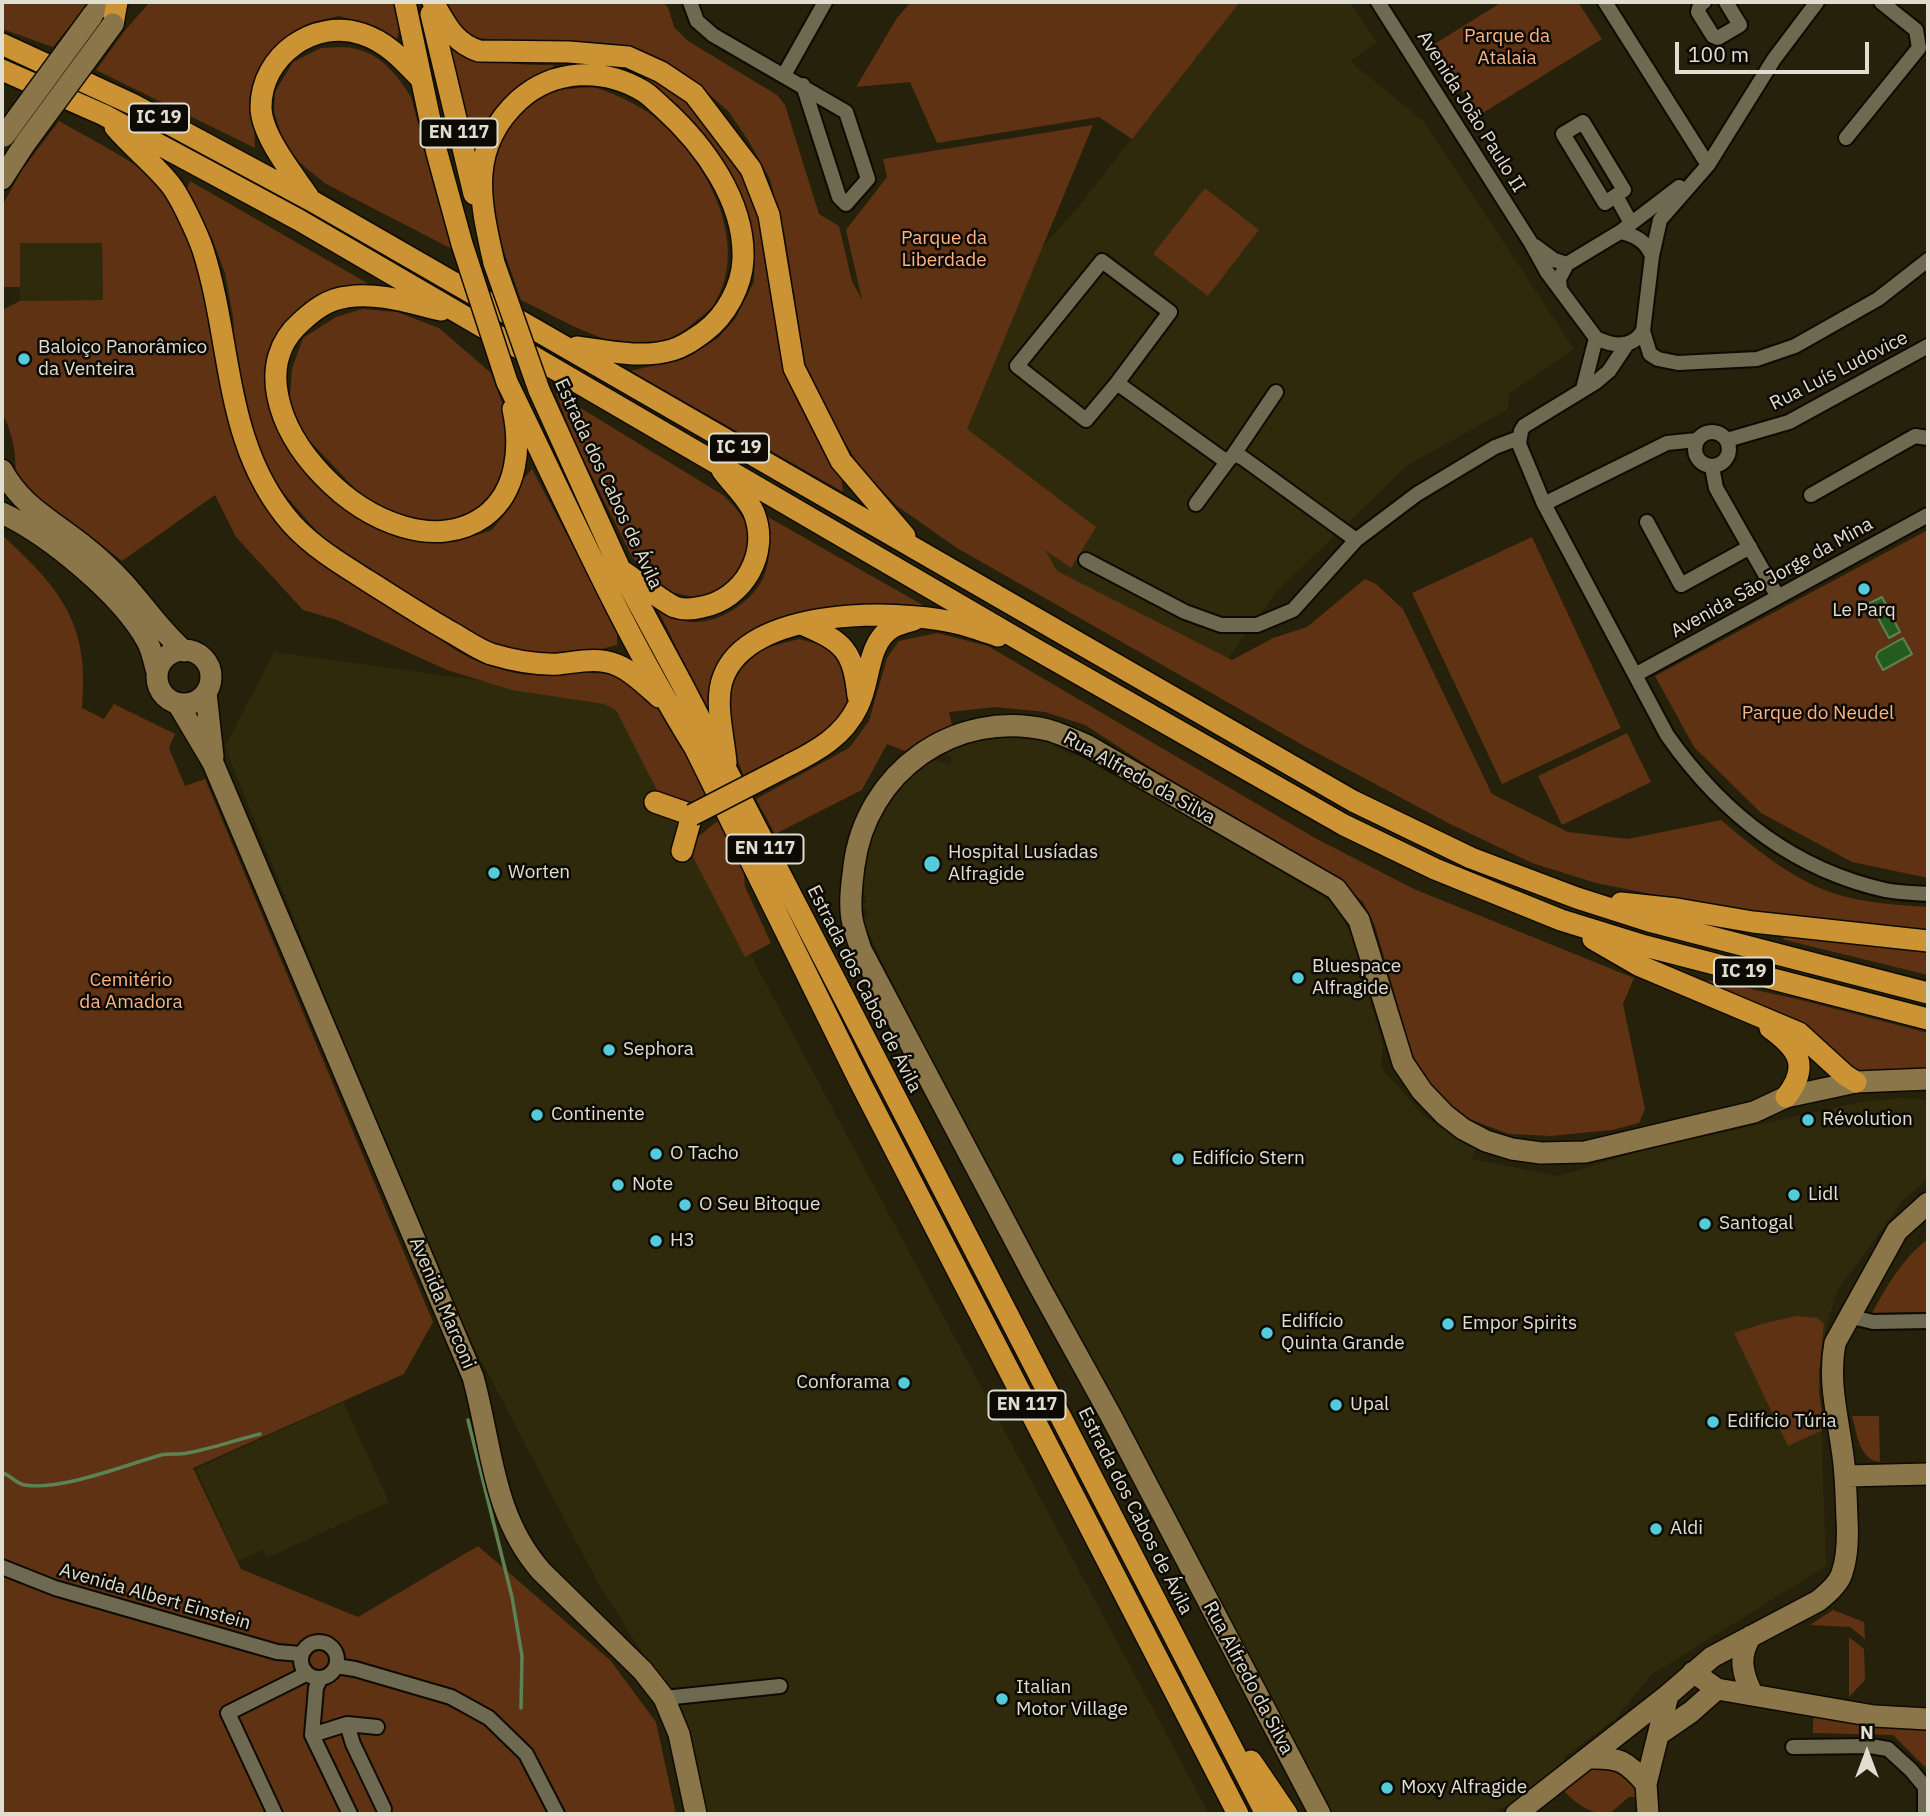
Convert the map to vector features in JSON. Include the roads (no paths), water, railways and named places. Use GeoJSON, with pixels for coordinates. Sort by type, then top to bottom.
{"type":"FeatureCollection","features":[{"type":"Feature","properties":{"kind":"highway"},"geometry":{"type":"LineString","coordinates":[[113,24],[117,2]]}},
{"type":"Feature","properties":{"kind":"highway","name":"EN 117"},"geometry":{"type":"LineString","coordinates":[[405,2],[438,153],[462,244],[508,382],[584,542],[668,705],[695,748],[859,1080],[1238,1814]]}},
{"type":"Feature","properties":{"kind":"highway"},"geometry":{"type":"LineString","coordinates":[[431,2],[451,34],[465,46],[479,51],[569,52],[628,57],[661,72],[694,94],[751,169],[769,215],[794,368],[841,461],[915,548]]}},
{"type":"Feature","properties":{"kind":"highway","name":"Estrada dos Cabos de Ávila"},"geometry":{"type":"LineString","coordinates":[[431,2],[467,169],[494,263],[539,390],[620,569],[1222,1727],[1247,1755],[1282,1812]]}},
{"type":"Feature","properties":{"kind":"highway"},"geometry":{"type":"LineString","coordinates":[[312,201],[267,131],[261,109],[269,74],[278,60],[291,46],[326,31],[360,33],[394,52],[421,79]]}},
{"type":"Feature","properties":{"kind":"highway","name":"IC 19"},"geometry":{"type":"LineString","coordinates":[[2,44],[132,104],[312,201],[1353,801],[1471,858],[1577,898],[1649,921],[1928,993]]}},
{"type":"Feature","properties":{"kind":"highway","name":"IC 19"},"geometry":{"type":"LineString","coordinates":[[2,70],[104,115],[299,220],[1030,646],[1344,825],[1435,869],[1561,920],[1645,946],[1928,1019]]}},
{"type":"Feature","properties":{"kind":"highway"},"geometry":{"type":"LineString","coordinates":[[494,263],[480,193],[481,168],[486,148],[497,127],[506,113],[524,96],[547,81],[565,76],[586,74],[609,78],[645,92],[688,132],[718,175],[733,206],[741,238],[743,261],[734,295],[714,324],[690,342],[672,350],[643,354],[564,346]]}},
{"type":"Feature","properties":{"kind":"highway"},"geometry":{"type":"LineString","coordinates":[[104,115],[171,185],[202,248],[244,439],[260,478],[293,524],[316,547],[347,568],[418,614],[490,654],[558,664],[601,661],[617,665],[644,683],[668,705]]}},
{"type":"Feature","properties":{"kind":"highway"},"geometry":{"type":"LineString","coordinates":[[463,314],[384,297],[345,297],[330,301],[313,311],[289,332],[276,372],[277,392],[283,416],[309,462],[340,492],[374,516],[390,523],[430,531],[454,529],[478,520],[492,510],[507,489],[516,464],[517,425],[508,382]]}},
{"type":"Feature","properties":{"kind":"highway"},"geometry":{"type":"LineString","coordinates":[[620,569],[675,607],[694,609],[711,606],[732,595],[757,558],[760,542],[753,512],[716,463]]}},
{"type":"Feature","properties":{"kind":"highway"},"geometry":{"type":"LineString","coordinates":[[727,775],[720,702],[722,680],[731,662],[751,644],[774,632],[800,623],[866,614],[951,622],[1030,646]]}},
{"type":"Feature","properties":{"kind":"highway"},"geometry":{"type":"LineString","coordinates":[[655,802],[692,815],[834,739],[849,722],[859,704],[872,656],[880,639],[892,628],[919,618]]}},
{"type":"Feature","properties":{"kind":"highway"},"geometry":{"type":"LineString","coordinates":[[800,623],[830,636],[848,653],[856,674],[859,704]]}},
{"type":"Feature","properties":{"kind":"highway"},"geometry":{"type":"LineString","coordinates":[[682,851],[692,815]]}},
{"type":"Feature","properties":{"kind":"highway"},"geometry":{"type":"LineString","coordinates":[[1577,898],[1677,909],[1753,922],[1928,941]]}},
{"type":"Feature","properties":{"kind":"highway"},"geometry":{"type":"LineString","coordinates":[[1561,920],[1639,965],[1799,1033],[1856,1082]]}},
{"type":"Feature","properties":{"kind":"highway"},"geometry":{"type":"LineString","coordinates":[[1748,1013],[1788,1041],[1796,1051],[1799,1072],[1786,1097]]}},
{"type":"Feature","properties":{"kind":"highway"},"geometry":{"type":"LineString","coordinates":[[1225,1791],[1231,1814]]}},
{"type":"Feature","properties":{"kind":"street"},"geometry":{"type":"LineString","coordinates":[[2,179],[130,2]]}},
{"type":"Feature","properties":{"kind":"street"},"geometry":{"type":"LineString","coordinates":[[690,2],[697,21],[703,28],[803,85],[846,112],[868,179],[846,204],[839,197],[803,85]]}},
{"type":"Feature","properties":{"kind":"street"},"geometry":{"type":"LineString","coordinates":[[784,75],[825,2]]}},
{"type":"Feature","properties":{"kind":"street","name":"Avenida João Paulo II"},"geometry":{"type":"LineString","coordinates":[[1378,2],[1560,289]]}},
{"type":"Feature","properties":{"kind":"street"},"geometry":{"type":"LineString","coordinates":[[1605,2],[1708,165]]}},
{"type":"Feature","properties":{"kind":"street"},"geometry":{"type":"LineString","coordinates":[[1704,2],[1698,12],[1713,36],[1718,37],[1740,26],[1726,2]]}},
{"type":"Feature","properties":{"kind":"street"},"geometry":{"type":"LineString","coordinates":[[1817,2],[1774,59],[1708,165],[1660,220],[1652,256],[1643,331],[1650,354],[1667,362],[1757,359],[1796,346],[1878,299],[1928,260]]}},
{"type":"Feature","properties":{"kind":"street"},"geometry":{"type":"LineString","coordinates":[[1846,138],[1919,48],[1916,30],[1881,2]]}},
{"type":"Feature","properties":{"kind":"street"},"geometry":{"type":"LineString","coordinates":[[3,137],[97,9]]}},
{"type":"Feature","properties":{"kind":"street"},"geometry":{"type":"LineString","coordinates":[[1583,122],[1624,190],[1616,196],[1605,202],[1563,134],[1583,122]]}},
{"type":"Feature","properties":{"kind":"street"},"geometry":{"type":"LineString","coordinates":[[1643,331],[1639,337],[1621,345],[1606,343],[1596,338],[1560,289],[1559,279],[1567,264],[1626,227],[1708,165]]}},
{"type":"Feature","properties":{"kind":"street"},"geometry":{"type":"LineString","coordinates":[[1616,196],[1626,227],[1648,247],[1652,256]]}},
{"type":"Feature","properties":{"kind":"street","name":"Avenida João Paulo II"},"geometry":{"type":"LineString","coordinates":[[1531,243],[1554,260],[1567,264]]}},
{"type":"Feature","properties":{"kind":"street"},"geometry":{"type":"LineString","coordinates":[[1102,261],[1170,312],[1117,383],[1086,420],[1017,366],[1102,261]]}},
{"type":"Feature","properties":{"kind":"street"},"geometry":{"type":"LineString","coordinates":[[1583,389],[1596,338]]}},
{"type":"Feature","properties":{"kind":"street"},"geometry":{"type":"LineString","coordinates":[[1627,344],[1609,371],[1596,382],[1529,421],[1519,438],[1521,452],[1544,504],[1667,735],[1687,763],[1751,828],[1799,858],[1846,879],[1888,890],[1928,894]]}},
{"type":"Feature","properties":{"kind":"street","name":"Rua Luís Ludovice"},"geometry":{"type":"LineString","coordinates":[[1727,440],[1789,422],[1928,346]]}},
{"type":"Feature","properties":{"kind":"street"},"geometry":{"type":"LineString","coordinates":[[1117,383],[1231,458],[1259,469],[1356,540]]}},
{"type":"Feature","properties":{"kind":"street"},"geometry":{"type":"LineString","coordinates":[[1196,504],[1276,392]]}},
{"type":"Feature","properties":{"kind":"street"},"geometry":{"type":"LineString","coordinates":[[1715,432],[1727,440],[1727,458],[1718,466],[1706,466],[1697,458],[1695,446],[1704,433],[1715,432]]}},
{"type":"Feature","properties":{"kind":"street"},"geometry":{"type":"LineString","coordinates":[[1811,495],[1915,436],[1928,438]]}},
{"type":"Feature","properties":{"kind":"street"},"geometry":{"type":"LineString","coordinates":[[1086,560],[1197,616],[1221,625],[1257,625],[1293,610],[1356,540],[1417,494],[1495,447],[1519,438]]}},
{"type":"Feature","properties":{"kind":"street"},"geometry":{"type":"LineString","coordinates":[[1544,504],[1667,443],[1697,440]]}},
{"type":"Feature","properties":{"kind":"street"},"geometry":{"type":"LineString","coordinates":[[1712,467],[1716,488],[1778,597]]}},
{"type":"Feature","properties":{"kind":"street"},"geometry":{"type":"LineString","coordinates":[[2,470],[29,507],[85,546],[123,582],[166,635],[184,651],[197,654],[208,666],[210,683],[206,692],[194,702],[178,704],[163,695],[149,643],[114,597],[76,563],[20,521],[2,513]]}},
{"type":"Feature","properties":{"kind":"street","name":"Avenida São Jorge da Mina"},"geometry":{"type":"LineString","coordinates":[[1635,675],[1928,515]]}},
{"type":"Feature","properties":{"kind":"street"},"geometry":{"type":"LineString","coordinates":[[1647,522],[1681,585],[1750,547]]}},
{"type":"Feature","properties":{"kind":"street"},"geometry":{"type":"LineString","coordinates":[[157,672],[164,658],[184,651]]}},
{"type":"Feature","properties":{"kind":"street","name":"Avenida Marconi"},"geometry":{"type":"LineString","coordinates":[[206,692],[213,763]]}},
{"type":"Feature","properties":{"kind":"street","name":"Avenida Marconi"},"geometry":{"type":"LineString","coordinates":[[178,704],[213,763],[473,1377],[484,1417],[497,1486],[509,1524],[529,1558],[541,1572],[643,1671],[664,1698],[679,1734],[696,1814]]}},
{"type":"Feature","properties":{"kind":"street","name":"Rua Alfredo da Silva"},"geometry":{"type":"LineString","coordinates":[[1320,1814],[1111,1416],[861,950],[852,917],[851,888],[856,852],[872,806],[889,782],[908,763],[929,748],[967,732],[993,727],[1023,726],[1048,730],[1069,737],[1336,889],[1359,920],[1403,1063],[1422,1091],[1445,1115],[1463,1129],[1486,1141],[1512,1149],[1541,1153],[1585,1152],[1754,1112],[1791,1110],[1888,1091]]}},
{"type":"Feature","properties":{"kind":"street","name":"Rua Alfredo da Silva"},"geometry":{"type":"LineString","coordinates":[[1754,1112],[1786,1097],[1856,1082],[1928,1079]]}},
{"type":"Feature","properties":{"kind":"street","name":"Rua Alfredo da Silva"},"geometry":{"type":"LineString","coordinates":[[1856,1082],[1888,1091],[1928,1093]]}},
{"type":"Feature","properties":{"kind":"street"},"geometry":{"type":"LineString","coordinates":[[1516,1814],[1668,1695],[1712,1657],[1818,1601],[1842,1575],[1848,1545],[1846,1476],[1832,1392],[1831,1372],[1835,1343],[1897,1231],[1928,1203]]}},
{"type":"Feature","properties":{"kind":"street"},"geometry":{"type":"LineString","coordinates":[[1848,1316],[1873,1322],[1928,1321]]}},
{"type":"Feature","properties":{"kind":"street"},"geometry":{"type":"LineString","coordinates":[[1846,1476],[1928,1474]]}},
{"type":"Feature","properties":{"kind":"street","name":"Avenida Albert Einstein"},"geometry":{"type":"LineString","coordinates":[[2,1567],[55,1588],[277,1652],[301,1654]]}},
{"type":"Feature","properties":{"kind":"street"},"geometry":{"type":"LineString","coordinates":[[1751,1636],[1744,1647],[1742,1669],[1753,1695]]}},
{"type":"Feature","properties":{"kind":"street"},"geometry":{"type":"LineString","coordinates":[[275,1814],[228,1713],[313,1676],[330,1675],[336,1666],[337,1655],[325,1643],[313,1642],[301,1654],[300,1665],[313,1676],[316,1688],[312,1735],[350,1814]]}},
{"type":"Feature","properties":{"kind":"street"},"geometry":{"type":"LineString","coordinates":[[336,1666],[451,1697],[489,1718],[526,1754],[557,1814]]}},
{"type":"Feature","properties":{"kind":"street"},"geometry":{"type":"LineString","coordinates":[[1693,1672],[1717,1689],[1874,1716],[1928,1719]]}},
{"type":"Feature","properties":{"kind":"street"},"geometry":{"type":"LineString","coordinates":[[664,1698],[780,1686]]}},
{"type":"Feature","properties":{"kind":"street"},"geometry":{"type":"LineString","coordinates":[[1659,1734],[1691,1712],[1717,1689]]}},
{"type":"Feature","properties":{"kind":"street"},"geometry":{"type":"LineString","coordinates":[[1647,1814],[1646,1784],[1668,1695]]}},
{"type":"Feature","properties":{"kind":"street"},"geometry":{"type":"LineString","coordinates":[[312,1735],[347,1724],[377,1727]]}},
{"type":"Feature","properties":{"kind":"street"},"geometry":{"type":"LineString","coordinates":[[347,1724],[353,1744],[384,1809]]}},
{"type":"Feature","properties":{"kind":"street"},"geometry":{"type":"LineString","coordinates":[[1793,1747],[1888,1748],[1924,1787],[1925,1814]]}},
{"type":"Feature","properties":{"kind":"street"},"geometry":{"type":"LineString","coordinates":[[1588,1758],[1611,1758],[1629,1765],[1646,1784]]}},
{"type":"Feature","properties":{"kind":"waterway"},"geometry":{"type":"LineString","coordinates":[[468,1420],[512,1597],[522,1656],[521,1708]]}},
{"type":"Feature","properties":{"kind":"waterway"},"geometry":{"type":"LineString","coordinates":[[2,1473],[25,1485],[56,1484],[93,1476],[161,1455],[184,1454],[260,1434]]}},
{"type":"Feature","properties":{"kind":"place","name":"Baloiço Panorâmico da Venteira"},"geometry":{"type":"Point","coordinates":[24,359]}},
{"type":"Feature","properties":{"kind":"place","name":"Le Parq"},"geometry":{"type":"Point","coordinates":[1864,589]}},
{"type":"Feature","properties":{"kind":"place","name":"Hospital Lusíadas Alfragide"},"geometry":{"type":"Point","coordinates":[932,864]}},
{"type":"Feature","properties":{"kind":"place","name":"Worten"},"geometry":{"type":"Point","coordinates":[494,873]}},
{"type":"Feature","properties":{"kind":"place","name":"Bluespace Alfragide"},"geometry":{"type":"Point","coordinates":[1298,978]}},
{"type":"Feature","properties":{"kind":"place","name":"Sephora"},"geometry":{"type":"Point","coordinates":[609,1050]}},
{"type":"Feature","properties":{"kind":"place","name":"Continente"},"geometry":{"type":"Point","coordinates":[537,1115]}},
{"type":"Feature","properties":{"kind":"place","name":"Révolution"},"geometry":{"type":"Point","coordinates":[1808,1120]}},
{"type":"Feature","properties":{"kind":"place","name":"O Tacho"},"geometry":{"type":"Point","coordinates":[656,1154]}},
{"type":"Feature","properties":{"kind":"place","name":"Edifício Stern"},"geometry":{"type":"Point","coordinates":[1178,1159]}},
{"type":"Feature","properties":{"kind":"place","name":"Note"},"geometry":{"type":"Point","coordinates":[618,1185]}},
{"type":"Feature","properties":{"kind":"place","name":"Lidl"},"geometry":{"type":"Point","coordinates":[1794,1195]}},
{"type":"Feature","properties":{"kind":"place","name":"O Seu Bitoque"},"geometry":{"type":"Point","coordinates":[685,1205]}},
{"type":"Feature","properties":{"kind":"place","name":"Santogal"},"geometry":{"type":"Point","coordinates":[1705,1224]}},
{"type":"Feature","properties":{"kind":"place","name":"H3"},"geometry":{"type":"Point","coordinates":[656,1241]}},
{"type":"Feature","properties":{"kind":"place","name":"Empor Spirits"},"geometry":{"type":"Point","coordinates":[1448,1324]}},
{"type":"Feature","properties":{"kind":"place","name":"Edifício Quinta Grande"},"geometry":{"type":"Point","coordinates":[1267,1333]}},
{"type":"Feature","properties":{"kind":"place","name":"Conforama"},"geometry":{"type":"Point","coordinates":[904,1383]}},
{"type":"Feature","properties":{"kind":"place","name":"Upal"},"geometry":{"type":"Point","coordinates":[1336,1405]}},
{"type":"Feature","properties":{"kind":"place","name":"Edifício Túria"},"geometry":{"type":"Point","coordinates":[1713,1422]}},
{"type":"Feature","properties":{"kind":"place","name":"Aldi"},"geometry":{"type":"Point","coordinates":[1656,1529]}},
{"type":"Feature","properties":{"kind":"place","name":"Italian Motor Village"},"geometry":{"type":"Point","coordinates":[1002,1699]}},
{"type":"Feature","properties":{"kind":"place","name":"Moxy Alfragide"},"geometry":{"type":"Point","coordinates":[1387,1788]}},
{"type":"Feature","properties":{"kind":"park label","name":"Parque da Atalaia"},"geometry":{"type":"Point","coordinates":[1507,48]}},
{"type":"Feature","properties":{"kind":"park label","name":"Parque da Liberdade"},"geometry":{"type":"Point","coordinates":[944,250]}},
{"type":"Feature","properties":{"kind":"park label","name":"Parque do Neudel"},"geometry":{"type":"Point","coordinates":[1818,714]}},
{"type":"Feature","properties":{"kind":"park label","name":"Cemitério da Amadora"},"geometry":{"type":"Point","coordinates":[131,992]}}]}
